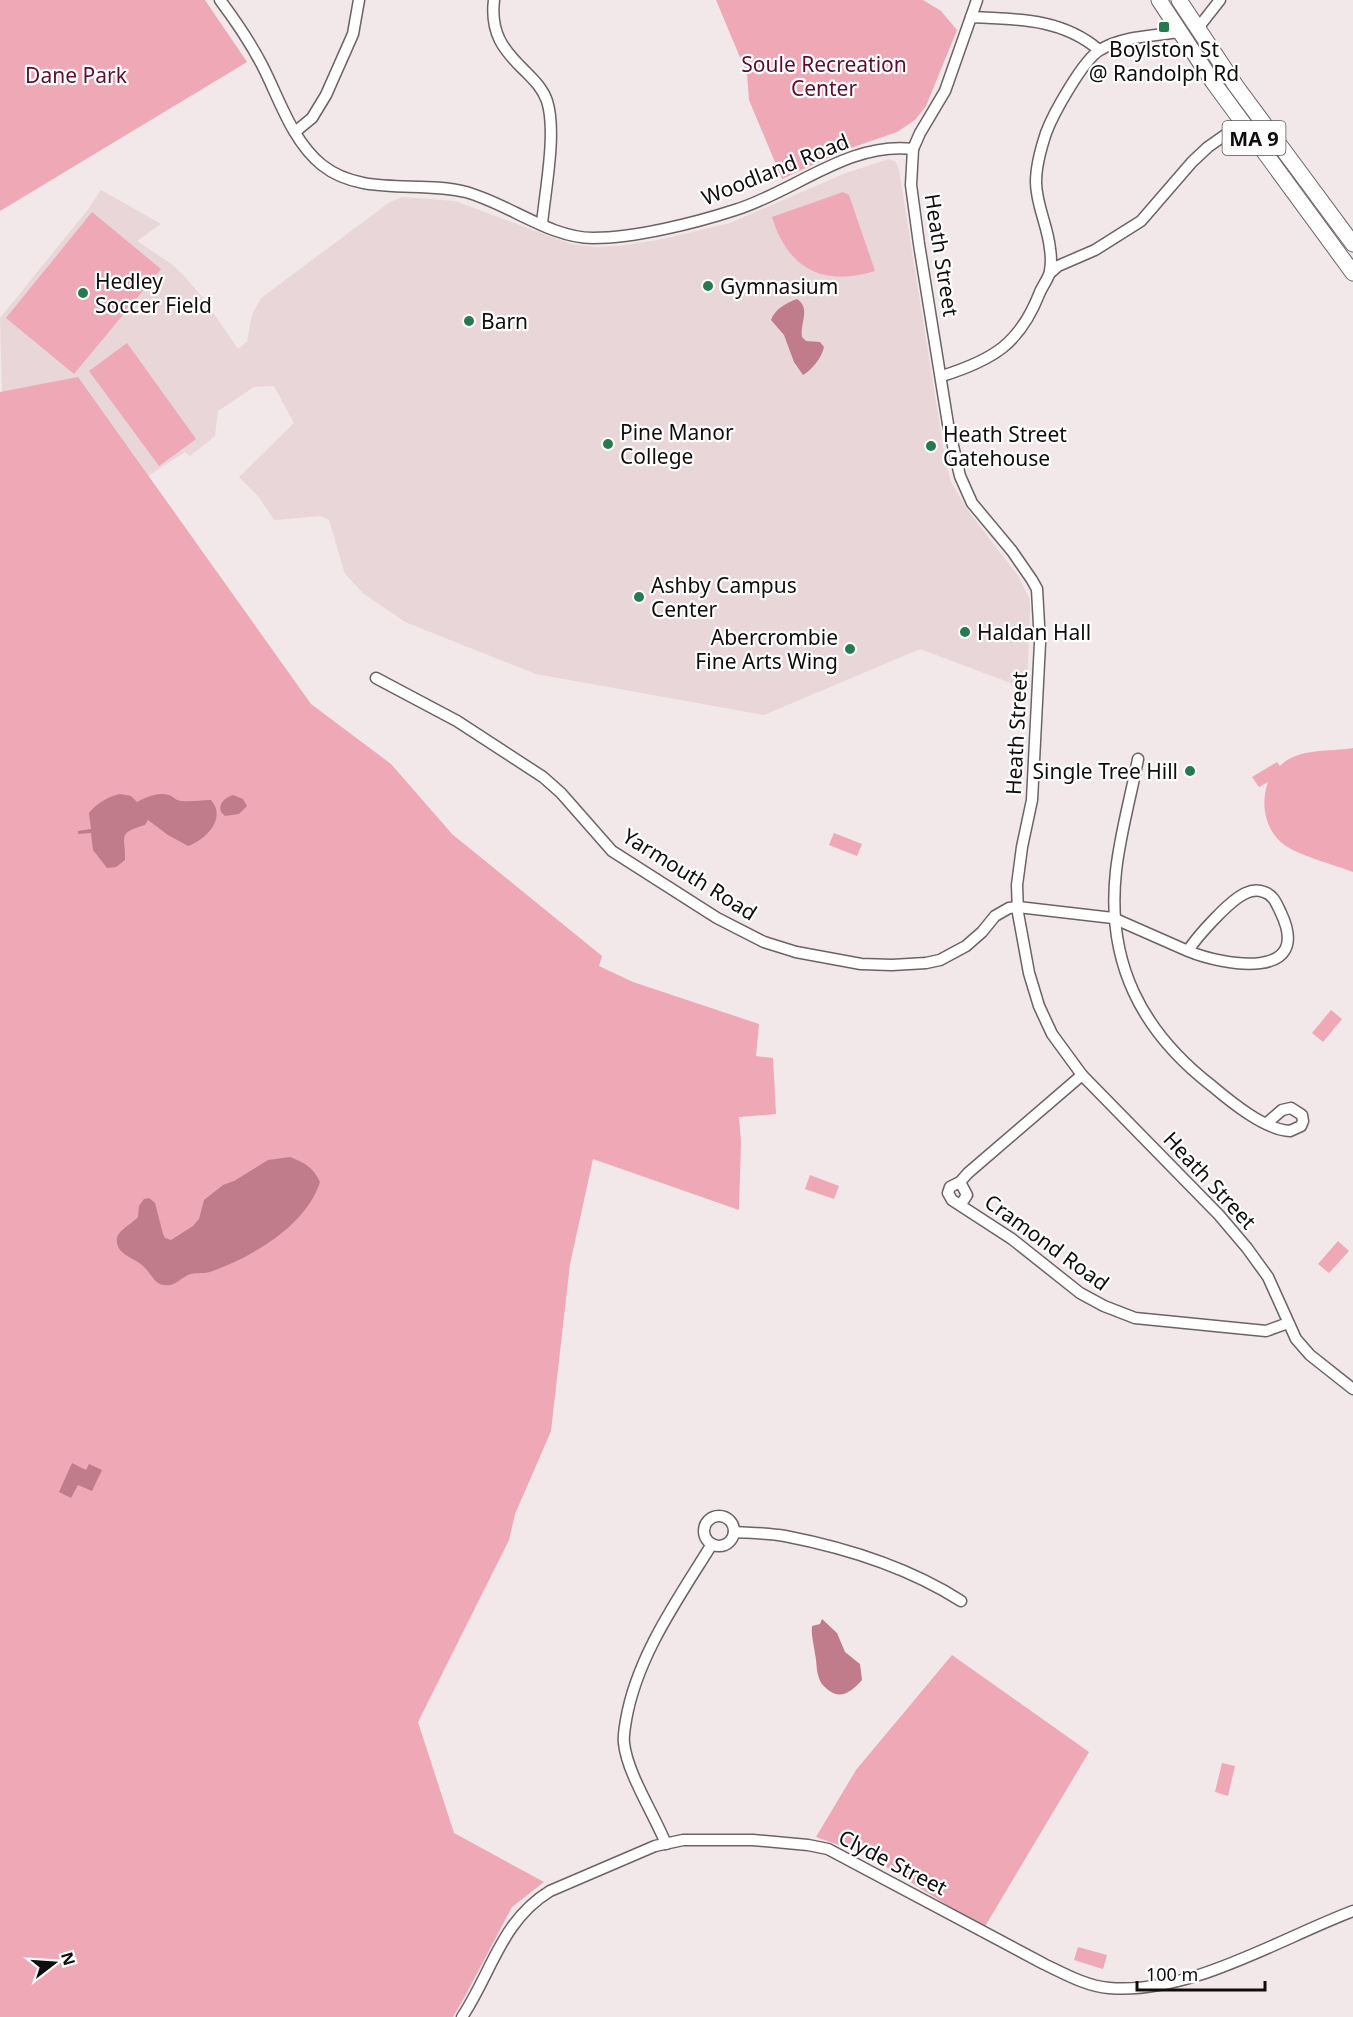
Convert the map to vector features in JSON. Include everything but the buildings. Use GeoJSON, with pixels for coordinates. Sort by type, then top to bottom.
{"type":"FeatureCollection","features":[{"type":"Feature","properties":{"kind":"highway","name":"MA 9"},"geometry":{"type":"LineString","coordinates":[[1159,0],[1242,123],[1353,273]]}},
{"type":"Feature","properties":{"kind":"highway","name":"MA 9"},"geometry":{"type":"LineString","coordinates":[[1179,0],[1236,86],[1353,244]]}},
{"type":"Feature","properties":{"kind":"street","name":"Woodland Road"},"geometry":{"type":"LineString","coordinates":[[220,0],[261,63],[295,132],[314,158],[342,179],[361,183],[428,187],[467,193],[501,205],[566,234],[593,238],[630,234],[686,223],[738,209],[854,157],[889,147],[913,149]]}},
{"type":"Feature","properties":{"kind":"street"},"geometry":{"type":"LineString","coordinates":[[295,132],[312,118],[326,95],[353,34],[359,0]]}},
{"type":"Feature","properties":{"kind":"street"},"geometry":{"type":"LineString","coordinates":[[494,0],[493,21],[501,44],[514,61],[536,82],[548,103],[551,137],[542,224]]}},
{"type":"Feature","properties":{"kind":"street","name":"Heath Street"},"geometry":{"type":"LineString","coordinates":[[977,0],[945,91],[920,133],[913,149],[911,164],[913,199],[954,456],[967,495],[1032,579],[1037,590],[1040,643],[1032,800],[1017,885],[1018,907],[1029,974],[1039,1006],[1052,1034],[1082,1075],[1219,1215],[1268,1277],[1296,1339],[1310,1355],[1353,1389]]}},
{"type":"Feature","properties":{"kind":"street"},"geometry":{"type":"LineString","coordinates":[[1198,28],[1220,0]]}},
{"type":"Feature","properties":{"kind":"street"},"geometry":{"type":"LineString","coordinates":[[970,17],[1039,22],[1058,26],[1082,37],[1099,50]]}},
{"type":"Feature","properties":{"kind":"street"},"geometry":{"type":"LineString","coordinates":[[1050,273],[1050,248],[1036,183],[1046,132],[1062,101],[1082,70],[1099,50],[1124,41],[1179,32]]}},
{"type":"Feature","properties":{"kind":"street"},"geometry":{"type":"LineString","coordinates":[[942,376],[980,362],[1005,346],[1022,330],[1050,273],[1058,266],[1095,250],[1141,221],[1192,162],[1242,123]]}},
{"type":"Feature","properties":{"kind":"street","name":"Yarmouth Road"},"geometry":{"type":"LineString","coordinates":[[376,678],[457,720],[543,777],[561,793],[612,851],[717,918],[765,942],[796,952],[861,964],[926,963],[940,960],[966,946],[995,916],[1009,908],[1018,907]]}},
{"type":"Feature","properties":{"kind":"street"},"geometry":{"type":"LineString","coordinates":[[1138,759],[1116,869],[1113,918],[1127,979],[1138,1004],[1176,1054],[1226,1098],[1267,1123]]}},
{"type":"Feature","properties":{"kind":"street"},"geometry":{"type":"LineString","coordinates":[[1018,907],[1113,918],[1188,951],[1228,962],[1270,961],[1287,949],[1289,934],[1283,916],[1272,897],[1265,892],[1251,891],[1235,901],[1188,951]]}},
{"type":"Feature","properties":{"kind":"street"},"geometry":{"type":"LineString","coordinates":[[960,1182],[967,1195],[961,1204],[952,1200],[948,1193],[950,1187],[960,1182],[1029,1119],[1082,1075]]}},
{"type":"Feature","properties":{"kind":"street","name":"Cramond Road"},"geometry":{"type":"LineString","coordinates":[[961,1204],[1012,1239],[1080,1293],[1124,1314],[1135,1318],[1266,1331],[1288,1323]]}},
{"type":"Feature","properties":{"kind":"street"},"geometry":{"type":"LineString","coordinates":[[720,1517],[728,1520],[734,1532],[732,1540],[724,1545],[716,1546],[711,1544],[705,1536],[705,1527],[711,1519],[720,1517]]}},
{"type":"Feature","properties":{"kind":"street"},"geometry":{"type":"LineString","coordinates":[[734,1532],[784,1536],[870,1558],[915,1574],[961,1601]]}},
{"type":"Feature","properties":{"kind":"street"},"geometry":{"type":"LineString","coordinates":[[666,1844],[628,1761],[623,1741],[630,1697],[640,1671],[711,1544]]}},
{"type":"Feature","properties":{"kind":"street","name":"Clyde Street"},"geometry":{"type":"LineString","coordinates":[[462,2017],[515,1920],[536,1899],[556,1888],[655,1846],[683,1840],[753,1840],[818,1846],[848,1859],[1061,1972],[1078,1980],[1107,1988],[1137,1989],[1206,1972],[1353,1911]]}},
{"type":"Feature","properties":{"kind":"shaded area","name":"Pine Manor College"},"geometry":{"type":"Polygon","coordinates":[[[889,159],[896,162],[899,170],[945,458],[951,482],[969,512],[1019,577],[1029,598],[1027,689],[920,649],[764,715],[536,674],[405,622],[364,594],[345,574],[329,520],[321,516],[274,520],[259,497],[239,477],[294,423],[274,386],[254,387],[218,411],[215,436],[190,456],[185,452],[148,476],[78,378],[2,392],[0,318],[86,212],[101,190],[161,224],[137,241],[173,265],[185,277],[203,298],[238,349],[247,342],[252,315],[261,298],[390,202],[402,197],[455,201],[571,244],[595,247],[618,246],[658,240],[730,223],[846,173],[889,159]]]}},
{"type":"Feature","properties":{"kind":"shaded area"},"geometry":{"type":"Polygon","coordinates":[[[797,299],[804,311],[802,337],[806,341],[820,342],[824,347],[816,363],[803,375],[794,362],[784,335],[771,320],[781,307],[797,299]]]}},
{"type":"Feature","properties":{"kind":"shaded area"},"geometry":{"type":"Polygon","coordinates":[[[120,794],[131,796],[137,802],[160,794],[169,795],[180,801],[211,800],[217,814],[216,821],[207,834],[188,846],[148,820],[145,825],[126,833],[125,860],[116,867],[107,868],[93,850],[91,833],[78,834],[78,831],[91,829],[89,813],[95,806],[120,794]]]}},
{"type":"Feature","properties":{"kind":"shaded area"},"geometry":{"type":"Polygon","coordinates":[[[233,795],[243,799],[247,806],[239,814],[225,816],[220,809],[221,803],[233,795]]]}},
{"type":"Feature","properties":{"kind":"shaded area"},"geometry":{"type":"Polygon","coordinates":[[[290,1157],[308,1166],[320,1182],[303,1213],[276,1238],[260,1249],[226,1266],[210,1272],[188,1275],[168,1285],[158,1283],[146,1269],[119,1249],[118,1236],[138,1217],[139,1206],[144,1199],[149,1198],[155,1203],[163,1234],[165,1238],[171,1240],[193,1226],[199,1219],[204,1200],[223,1185],[234,1181],[268,1160],[290,1157]]]}},
{"type":"Feature","properties":{"kind":"shaded area"},"geometry":{"type":"Polygon","coordinates":[[[72,1463],[86,1470],[89,1464],[102,1470],[92,1491],[78,1485],[71,1498],[59,1492],[72,1463]]]}},
{"type":"Feature","properties":{"kind":"shaded area"},"geometry":{"type":"Polygon","coordinates":[[[822,1619],[837,1633],[845,1652],[860,1664],[862,1680],[846,1693],[832,1693],[819,1679],[812,1626],[820,1624],[822,1619]]]}},
{"type":"Feature","properties":{"kind":"green space","name":"Dane Park"},"geometry":{"type":"Polygon","coordinates":[[[0,0],[205,0],[247,62],[0,211],[0,0]]]}},
{"type":"Feature","properties":{"kind":"green space","name":"Soule Recreation Center"},"geometry":{"type":"Polygon","coordinates":[[[716,0],[923,0],[941,11],[957,30],[926,106],[915,120],[897,132],[845,150],[782,179],[749,100],[747,74],[716,0]]]}},
{"type":"Feature","properties":{"kind":"green space"},"geometry":{"type":"Polygon","coordinates":[[[843,192],[849,195],[875,271],[839,277],[810,270],[788,250],[779,235],[772,217],[843,192]]]}},
{"type":"Feature","properties":{"kind":"green space","name":"Hedley Soccer Field"},"geometry":{"type":"Polygon","coordinates":[[[92,212],[161,269],[74,374],[6,318],[92,212]]]}},
{"type":"Feature","properties":{"kind":"green space"},"geometry":{"type":"Polygon","coordinates":[[[127,343],[196,439],[159,466],[89,371],[127,343]]]}},
{"type":"Feature","properties":{"kind":"green space"},"geometry":{"type":"Polygon","coordinates":[[[78,377],[311,704],[391,764],[452,834],[602,956],[599,966],[633,982],[759,1024],[756,1056],[773,1058],[776,1114],[739,1117],[741,1141],[739,1210],[593,1159],[570,1264],[551,1431],[515,1514],[509,1540],[418,1722],[454,1833],[544,1882],[512,1907],[453,2017],[0,2017],[0,392],[78,377]]]}},
{"type":"Feature","properties":{"kind":"green space"},"geometry":{"type":"Polygon","coordinates":[[[1353,748],[1353,872],[1300,853],[1279,840],[1266,817],[1264,799],[1268,782],[1259,787],[1252,777],[1277,762],[1280,766],[1287,760],[1304,753],[1353,748]]]}},
{"type":"Feature","properties":{"kind":"green space"},"geometry":{"type":"Polygon","coordinates":[[[834,833],[862,844],[857,856],[829,845],[834,833]]]}},
{"type":"Feature","properties":{"kind":"green space"},"geometry":{"type":"Polygon","coordinates":[[[1331,1010],[1342,1019],[1323,1042],[1312,1033],[1331,1010]]]}},
{"type":"Feature","properties":{"kind":"green space"},"geometry":{"type":"Polygon","coordinates":[[[810,1175],[839,1186],[834,1199],[805,1189],[810,1175]]]}},
{"type":"Feature","properties":{"kind":"green space"},"geometry":{"type":"Polygon","coordinates":[[[1338,1241],[1349,1251],[1329,1273],[1318,1264],[1338,1241]]]}},
{"type":"Feature","properties":{"kind":"green space"},"geometry":{"type":"Polygon","coordinates":[[[952,1655],[1089,1752],[984,1928],[867,1855],[816,1837],[856,1770],[952,1655]]]}},
{"type":"Feature","properties":{"kind":"green space"},"geometry":{"type":"Polygon","coordinates":[[[1222,1763],[1235,1766],[1228,1796],[1215,1792],[1222,1763]]]}},
{"type":"Feature","properties":{"kind":"green space"},"geometry":{"type":"Polygon","coordinates":[[[1078,1947],[1107,1955],[1103,1969],[1074,1960],[1078,1947]]]}},
{"type":"Feature","properties":{"kind":"place","name":"Boylston St @ Randolph Rd"},"geometry":{"type":"Point","coordinates":[1164,27]}},
{"type":"Feature","properties":{"kind":"place","name":"Gymnasium"},"geometry":{"type":"Point","coordinates":[708,286]}},
{"type":"Feature","properties":{"kind":"place","name":"Hedley Soccer Field"},"geometry":{"type":"Point","coordinates":[83,293]}},
{"type":"Feature","properties":{"kind":"place","name":"Barn"},"geometry":{"type":"Point","coordinates":[469,321]}},
{"type":"Feature","properties":{"kind":"place","name":"Pine Manor College"},"geometry":{"type":"Point","coordinates":[608,444]}},
{"type":"Feature","properties":{"kind":"place","name":"Heath Street Gatehouse"},"geometry":{"type":"Point","coordinates":[931,446]}},
{"type":"Feature","properties":{"kind":"place","name":"Ashby Campus Center"},"geometry":{"type":"Point","coordinates":[639,597]}},
{"type":"Feature","properties":{"kind":"place","name":"Haldan Hall"},"geometry":{"type":"Point","coordinates":[965,632]}},
{"type":"Feature","properties":{"kind":"place","name":"Abercrombie Fine Arts Wing"},"geometry":{"type":"Point","coordinates":[850,649]}},
{"type":"Feature","properties":{"kind":"place","name":"Single Tree Hill"},"geometry":{"type":"Point","coordinates":[1190,771]}}]}
